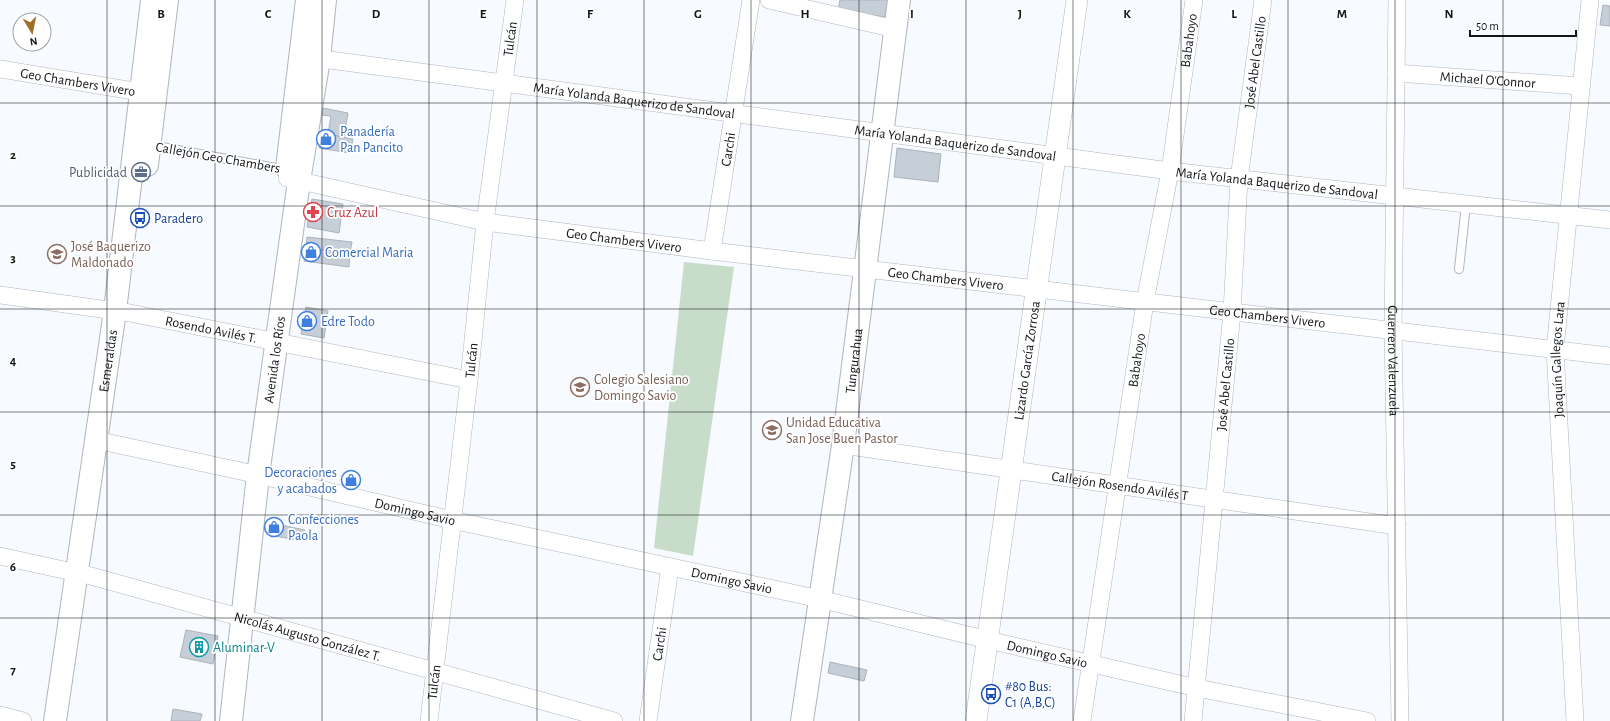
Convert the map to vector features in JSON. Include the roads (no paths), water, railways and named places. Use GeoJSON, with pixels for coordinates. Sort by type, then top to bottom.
{"type":"FeatureCollection","features":[{"type":"Feature","properties":{"kind":"main road","name":"Esmeraldas"},"geometry":{"type":"LineString","coordinates":[[70,721],[84,575],[123,312],[148,94],[152,0]]}},
{"type":"Feature","properties":{"kind":"main road","name":"Esmeraldas"},"geometry":{"type":"LineString","coordinates":[[148,94],[167,0]]}},
{"type":"Feature","properties":{"kind":"main road","name":"Avenida los Ríos"},"geometry":{"type":"LineString","coordinates":[[307,0],[310,57]]}},
{"type":"Feature","properties":{"kind":"main road","name":"Avenida los Ríos"},"geometry":{"type":"LineString","coordinates":[[231,721],[236,617],[251,473],[310,57],[325,0]]}},
{"type":"Feature","properties":{"kind":"main road","name":"Tungurahua"},"geometry":{"type":"LineString","coordinates":[[802,721],[843,445],[898,0]]}},
{"type":"Feature","properties":{"kind":"main road","name":"Esmeraldas"},"geometry":{"type":"LineString","coordinates":[[55,721],[84,575]]}},
{"type":"Feature","properties":{"kind":"main road","name":"Avenida los Ríos"},"geometry":{"type":"LineString","coordinates":[[218,721],[236,617]]}},
{"type":"Feature","properties":{"kind":"street","name":"Tulcán"},"geometry":{"type":"LineString","coordinates":[[429,721],[469,380],[485,222],[515,0]]}},
{"type":"Feature","properties":{"kind":"street","name":"Carchi"},"geometry":{"type":"LineString","coordinates":[[712,251],[732,113],[751,0]]}},
{"type":"Feature","properties":{"kind":"street"},"geometry":{"type":"LineString","coordinates":[[770,0],[895,29]]}},
{"type":"Feature","properties":{"kind":"street","name":"Lizardo García Zorrosa"},"geometry":{"type":"LineString","coordinates":[[976,721],[1077,0]]}},
{"type":"Feature","properties":{"kind":"street","name":"Babahoyo"},"geometry":{"type":"LineString","coordinates":[[1082,721],[1092,663],[1145,302],[1170,171],[1194,0]]}},
{"type":"Feature","properties":{"kind":"street","name":"José Abel Castillo"},"geometry":{"type":"LineString","coordinates":[[1193,721],[1232,312],[1239,179],[1263,0]]}},
{"type":"Feature","properties":{"kind":"street","name":"Guerrero Valenzuela"},"geometry":{"type":"LineString","coordinates":[[1397,0],[1393,330],[1400,721]]}},
{"type":"Feature","properties":{"kind":"street","name":"Joaquín Gallegos Lara"},"geometry":{"type":"LineString","coordinates":[[1575,721],[1555,349],[1580,86],[1590,0]]}},
{"type":"Feature","properties":{"kind":"street","name":"María Yolanda Baquerizo de Sandoval"},"geometry":{"type":"LineString","coordinates":[[310,57],[1170,171],[1610,220]]}},
{"type":"Feature","properties":{"kind":"street","name":"Geo Chambers Vivero"},"geometry":{"type":"LineString","coordinates":[[0,69],[148,94]]}},
{"type":"Feature","properties":{"kind":"street","name":"Michael O'Connor"},"geometry":{"type":"LineString","coordinates":[[1396,73],[1580,86]]}},
{"type":"Feature","properties":{"kind":"street","name":"Geo Chambers Vivero"},"geometry":{"type":"LineString","coordinates":[[293,175],[485,222],[712,251],[1610,356]]}},
{"type":"Feature","properties":{"kind":"street","name":"Rosendo Avilés T."},"geometry":{"type":"LineString","coordinates":[[0,295],[123,312],[469,380]]}},
{"type":"Feature","properties":{"kind":"street","name":"Domingo Savio"},"geometry":{"type":"LineString","coordinates":[[103,441],[251,473],[452,520],[820,599],[988,640],[1197,688],[1367,721]]}},
{"type":"Feature","properties":{"kind":"street","name":"Callejón Rosendo Avilés T"},"geometry":{"type":"LineString","coordinates":[[843,445],[1397,526]]}},
{"type":"Feature","properties":{"kind":"street","name":"Nicolás Augusto González T."},"geometry":{"type":"LineString","coordinates":[[0,556],[84,575],[614,721]]}},
{"type":"Feature","properties":{"kind":"street","name":"Carchi"},"geometry":{"type":"LineString","coordinates":[[648,721],[670,567]]}},
{"type":"Feature","properties":{"kind":"street"},"geometry":{"type":"LineString","coordinates":[[0,715],[23,721]]}},
{"type":"Feature","properties":{"kind":"lane","name":"Callejón Geo Chambers"},"geometry":{"type":"LineString","coordinates":[[142,144],[293,175]]}},
{"type":"Feature","properties":{"kind":"lane"},"geometry":{"type":"LineString","coordinates":[[1459,269],[1466,204]]}},
{"type":"Feature","properties":{"kind":"place","name":"Panadería Pan Pancito"},"geometry":{"type":"Point","coordinates":[326,139]}},
{"type":"Feature","properties":{"kind":"place","name":"Publicidad"},"geometry":{"type":"Point","coordinates":[141,172]}},
{"type":"Feature","properties":{"kind":"place","name":"Cruz Azul"},"geometry":{"type":"Point","coordinates":[313,212]}},
{"type":"Feature","properties":{"kind":"place","name":"Paradero"},"geometry":{"type":"Point","coordinates":[140,218]}},
{"type":"Feature","properties":{"kind":"place","name":"Comercial Maria"},"geometry":{"type":"Point","coordinates":[311,252]}},
{"type":"Feature","properties":{"kind":"place","name":"José Baquerizo Maldonado"},"geometry":{"type":"Point","coordinates":[57,254]}},
{"type":"Feature","properties":{"kind":"place","name":"Edre Todo"},"geometry":{"type":"Point","coordinates":[307,321]}},
{"type":"Feature","properties":{"kind":"place","name":"Colegio Salesiano Domingo Savio"},"geometry":{"type":"Point","coordinates":[580,387]}},
{"type":"Feature","properties":{"kind":"place","name":"Unidad Educativa San Jose Buen Pastor"},"geometry":{"type":"Point","coordinates":[772,430]}},
{"type":"Feature","properties":{"kind":"place","name":"Decoraciones y acabados"},"geometry":{"type":"Point","coordinates":[351,480]}},
{"type":"Feature","properties":{"kind":"place","name":"Confecciones Paola"},"geometry":{"type":"Point","coordinates":[274,527]}},
{"type":"Feature","properties":{"kind":"place","name":"Aluminar-V"},"geometry":{"type":"Point","coordinates":[199,647]}},
{"type":"Feature","properties":{"kind":"place","name":"#80 Bus: C1 (A,B,C)"},"geometry":{"type":"Point","coordinates":[991,694]}}]}
